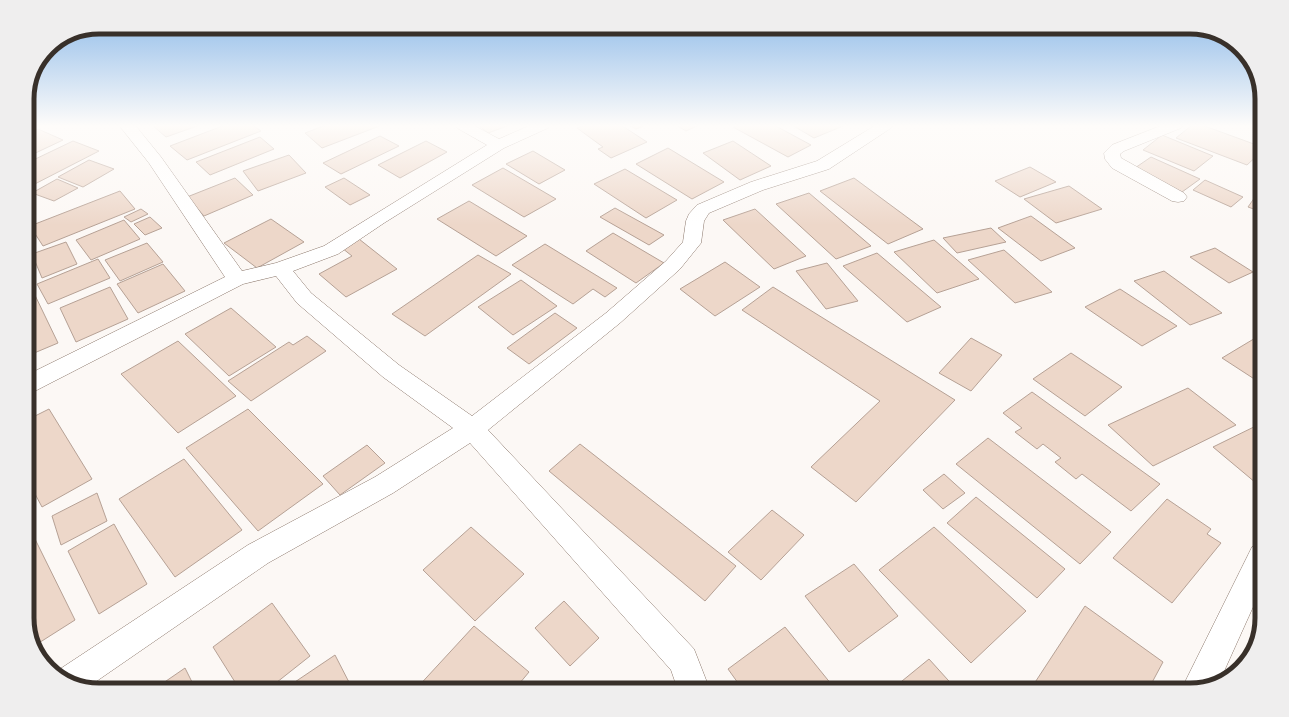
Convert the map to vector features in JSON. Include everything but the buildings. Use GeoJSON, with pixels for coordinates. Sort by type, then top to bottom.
{"type":"FeatureCollection","features":[{"type":"Feature","properties":{"kind":"street"},"geometry":{"type":"LineString","coordinates":[[154,158],[237,279]]}},
{"type":"Feature","properties":{"kind":"street"},"geometry":{"type":"LineString","coordinates":[[34,381],[237,279],[281,268],[331,250],[475,158]]}},
{"type":"Feature","properties":{"kind":"street"},"geometry":{"type":"LineString","coordinates":[[74,678],[258,554],[384,484],[472,429],[613,318],[673,265],[692,243],[695,221],[698,214],[704,209],[756,186],[823,165],[833,158]]}},
{"type":"Feature","properties":{"kind":"street"},"geometry":{"type":"LineString","coordinates":[[1113,158],[1118,164],[1178,197]]}},
{"type":"Feature","properties":{"kind":"street"},"geometry":{"type":"LineString","coordinates":[[281,268],[304,298],[391,371],[472,429],[683,660],[691,683]]}},
{"type":"Feature","properties":{"kind":"street"},"geometry":{"type":"LineString","coordinates":[[1202,682],[1255,571]]}}]}
